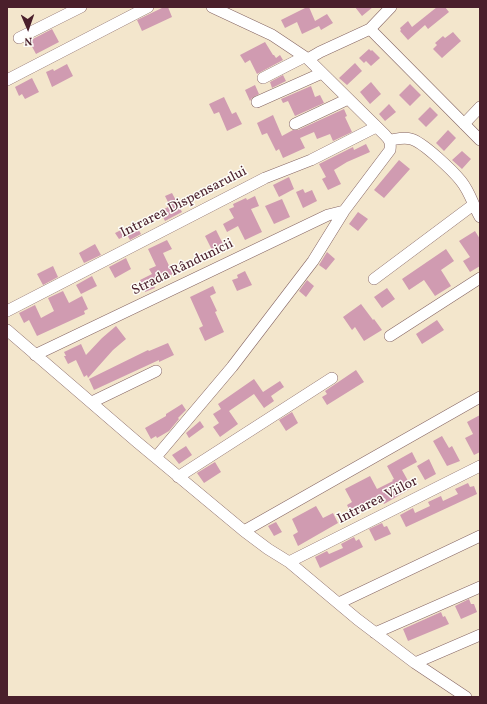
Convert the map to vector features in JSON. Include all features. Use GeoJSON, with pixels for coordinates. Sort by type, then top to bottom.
{"type":"FeatureCollection","features":[{"type":"Feature","properties":{"kind":"street"},"geometry":{"type":"LineString","coordinates":[[19,38],[81,7]]}},
{"type":"Feature","properties":{"kind":"street"},"geometry":{"type":"LineString","coordinates":[[7,80],[148,7]]}},
{"type":"Feature","properties":{"kind":"street"},"geometry":{"type":"LineString","coordinates":[[156,457],[232,367],[313,261],[344,211],[390,150],[391,145],[390,140],[306,58],[272,35],[212,7]]}},
{"type":"Feature","properties":{"kind":"street"},"geometry":{"type":"LineString","coordinates":[[263,78],[370,29],[391,7]]}},
{"type":"Feature","properties":{"kind":"street"},"geometry":{"type":"LineString","coordinates":[[370,29],[480,140]]}},
{"type":"Feature","properties":{"kind":"street"},"geometry":{"type":"LineString","coordinates":[[257,102],[322,73]]}},
{"type":"Feature","properties":{"kind":"street"},"geometry":{"type":"LineString","coordinates":[[295,124],[348,99]]}},
{"type":"Feature","properties":{"kind":"street"},"geometry":{"type":"LineString","coordinates":[[464,124],[480,107]]}},
{"type":"Feature","properties":{"kind":"street","name":"Intrarea Dispensarului"},"geometry":{"type":"LineString","coordinates":[[7,311],[265,178],[311,160],[376,127]]}},
{"type":"Feature","properties":{"kind":"street"},"geometry":{"type":"LineString","coordinates":[[390,140],[402,138],[412,139],[420,144],[461,181],[480,217]]}},
{"type":"Feature","properties":{"kind":"street"},"geometry":{"type":"LineString","coordinates":[[374,279],[473,204]]}},
{"type":"Feature","properties":{"kind":"street","name":"Strada Rândunicii"},"geometry":{"type":"LineString","coordinates":[[36,355],[328,214],[344,211]]}},
{"type":"Feature","properties":{"kind":"street"},"geometry":{"type":"LineString","coordinates":[[390,336],[480,278]]}},
{"type":"Feature","properties":{"kind":"street"},"geometry":{"type":"LineString","coordinates":[[7,330],[178,477],[244,531],[268,549],[289,562],[415,663],[466,697]]}},
{"type":"Feature","properties":{"kind":"street"},"geometry":{"type":"LineString","coordinates":[[92,402],[156,371]]}},
{"type":"Feature","properties":{"kind":"street"},"geometry":{"type":"LineString","coordinates":[[178,477],[332,378]]}},
{"type":"Feature","properties":{"kind":"street"},"geometry":{"type":"LineString","coordinates":[[244,531],[480,397]]}},
{"type":"Feature","properties":{"kind":"street","name":"Intrarea Viilor"},"geometry":{"type":"LineString","coordinates":[[289,562],[480,466]]}},
{"type":"Feature","properties":{"kind":"street"},"geometry":{"type":"LineString","coordinates":[[339,603],[480,536]]}},
{"type":"Feature","properties":{"kind":"street"},"geometry":{"type":"LineString","coordinates":[[376,633],[480,587]]}},
{"type":"Feature","properties":{"kind":"street"},"geometry":{"type":"LineString","coordinates":[[415,663],[480,634]]}},
{"type":"Feature","properties":{"kind":"building"},"geometry":{"type":"Polygon","coordinates":[[[164,7],[168,7],[172,17],[142,31],[137,20],[164,7]]]}},
{"type":"Feature","properties":{"kind":"building"},"geometry":{"type":"Polygon","coordinates":[[[309,7],[315,21],[327,14],[333,23],[321,30],[319,26],[302,34],[297,22],[285,28],[281,20],[309,7]]]}},
{"type":"Feature","properties":{"kind":"building"},"geometry":{"type":"Polygon","coordinates":[[[355,7],[373,7],[362,16],[355,7]]]}},
{"type":"Feature","properties":{"kind":"building"},"geometry":{"type":"Polygon","coordinates":[[[437,7],[445,7],[449,12],[428,29],[425,25],[408,40],[400,31],[400,28],[408,21],[412,27],[437,7]]]}},
{"type":"Feature","properties":{"kind":"building"},"geometry":{"type":"Polygon","coordinates":[[[52,29],[59,42],[36,54],[29,41],[52,29]]]}},
{"type":"Feature","properties":{"kind":"building"},"geometry":{"type":"Polygon","coordinates":[[[453,32],[461,41],[442,58],[433,49],[437,45],[435,43],[443,36],[445,38],[453,32]]]}},
{"type":"Feature","properties":{"kind":"building"},"geometry":{"type":"Polygon","coordinates":[[[265,42],[276,58],[280,55],[283,60],[257,74],[250,60],[245,63],[240,55],[265,42]]]}},
{"type":"Feature","properties":{"kind":"building"},"geometry":{"type":"Polygon","coordinates":[[[369,49],[380,58],[371,66],[366,61],[364,63],[359,58],[369,49]]]}},
{"type":"Feature","properties":{"kind":"building"},"geometry":{"type":"Polygon","coordinates":[[[355,63],[362,71],[347,85],[339,78],[355,63]]]}},
{"type":"Feature","properties":{"kind":"building"},"geometry":{"type":"Polygon","coordinates":[[[67,64],[73,76],[52,87],[46,72],[53,69],[54,71],[67,64]]]}},
{"type":"Feature","properties":{"kind":"building"},"geometry":{"type":"Polygon","coordinates":[[[283,75],[286,81],[272,88],[270,82],[283,75]]]}},
{"type":"Feature","properties":{"kind":"building"},"geometry":{"type":"Polygon","coordinates":[[[32,78],[39,92],[25,99],[22,94],[19,96],[15,87],[32,78]]]}},
{"type":"Feature","properties":{"kind":"building"},"geometry":{"type":"Polygon","coordinates":[[[371,82],[381,94],[370,104],[360,92],[371,82]]]}},
{"type":"Feature","properties":{"kind":"building"},"geometry":{"type":"Polygon","coordinates":[[[410,84],[421,95],[410,106],[399,95],[410,84]]]}},
{"type":"Feature","properties":{"kind":"building"},"geometry":{"type":"Polygon","coordinates":[[[255,85],[259,94],[250,101],[245,90],[255,85]]]}},
{"type":"Feature","properties":{"kind":"building"},"geometry":{"type":"Polygon","coordinates":[[[311,86],[315,97],[320,95],[324,103],[295,116],[288,101],[283,103],[281,99],[311,86]]]}},
{"type":"Feature","properties":{"kind":"building"},"geometry":{"type":"Polygon","coordinates":[[[224,97],[232,114],[236,112],[242,124],[227,131],[219,112],[214,114],[209,104],[224,97]]]}},
{"type":"Feature","properties":{"kind":"building"},"geometry":{"type":"Polygon","coordinates":[[[389,104],[396,112],[385,121],[379,114],[389,104]]]}},
{"type":"Feature","properties":{"kind":"building"},"geometry":{"type":"Polygon","coordinates":[[[430,107],[438,115],[426,127],[418,119],[430,107]]]}},
{"type":"Feature","properties":{"kind":"building"},"geometry":{"type":"Polygon","coordinates":[[[344,109],[347,116],[345,117],[352,132],[333,141],[330,134],[317,139],[314,132],[300,138],[305,148],[283,158],[279,149],[276,151],[267,133],[262,135],[257,123],[273,115],[282,136],[344,109]]]}},
{"type":"Feature","properties":{"kind":"building"},"geometry":{"type":"Polygon","coordinates":[[[448,130],[456,138],[444,151],[436,143],[448,130]]]}},
{"type":"Feature","properties":{"kind":"building"},"geometry":{"type":"Polygon","coordinates":[[[366,144],[370,152],[347,162],[334,170],[341,184],[328,190],[322,179],[326,177],[319,164],[353,147],[354,150],[366,144]]]}},
{"type":"Feature","properties":{"kind":"building"},"geometry":{"type":"Polygon","coordinates":[[[462,151],[471,159],[462,169],[452,160],[462,151]]]}},
{"type":"Feature","properties":{"kind":"building"},"geometry":{"type":"Polygon","coordinates":[[[399,160],[410,169],[384,198],[374,190],[399,160]]]}},
{"type":"Feature","properties":{"kind":"building"},"geometry":{"type":"Polygon","coordinates":[[[289,177],[294,189],[279,197],[273,185],[289,177]]]}},
{"type":"Feature","properties":{"kind":"building"},"geometry":{"type":"Polygon","coordinates":[[[303,189],[305,193],[312,190],[317,201],[303,208],[296,192],[303,189]]]}},
{"type":"Feature","properties":{"kind":"building"},"geometry":{"type":"Polygon","coordinates":[[[172,193],[182,212],[165,221],[160,211],[170,206],[165,196],[172,193]]]}},
{"type":"Feature","properties":{"kind":"building"},"geometry":{"type":"Polygon","coordinates":[[[255,196],[259,206],[251,209],[262,232],[245,240],[238,226],[227,232],[223,224],[234,218],[229,209],[234,207],[233,204],[255,196]]]}},
{"type":"Feature","properties":{"kind":"building"},"geometry":{"type":"Polygon","coordinates":[[[282,199],[290,217],[274,224],[265,206],[282,199]]]}},
{"type":"Feature","properties":{"kind":"building"},"geometry":{"type":"Polygon","coordinates":[[[358,212],[368,219],[358,231],[349,224],[358,212]]]}},
{"type":"Feature","properties":{"kind":"building"},"geometry":{"type":"Polygon","coordinates":[[[135,223],[141,234],[130,240],[127,235],[119,239],[115,233],[135,223]]]}},
{"type":"Feature","properties":{"kind":"building"},"geometry":{"type":"Polygon","coordinates":[[[216,230],[224,246],[213,252],[205,236],[216,230]]]}},
{"type":"Feature","properties":{"kind":"building"},"geometry":{"type":"Polygon","coordinates":[[[475,231],[480,239],[480,266],[470,272],[463,261],[470,257],[459,241],[475,231]]]}},
{"type":"Feature","properties":{"kind":"building"},"geometry":{"type":"Polygon","coordinates":[[[167,240],[172,249],[163,253],[173,274],[153,283],[155,288],[145,292],[140,280],[152,274],[149,269],[156,266],[148,249],[167,240]]]}},
{"type":"Feature","properties":{"kind":"building"},"geometry":{"type":"Polygon","coordinates":[[[95,244],[101,255],[84,263],[79,253],[95,244]]]}},
{"type":"Feature","properties":{"kind":"building"},"geometry":{"type":"Polygon","coordinates":[[[446,249],[454,261],[441,270],[451,286],[435,296],[424,280],[409,290],[402,279],[446,249]]]}},
{"type":"Feature","properties":{"kind":"building"},"geometry":{"type":"Polygon","coordinates":[[[327,252],[335,259],[326,270],[319,265],[327,252]]]}},
{"type":"Feature","properties":{"kind":"building"},"geometry":{"type":"Polygon","coordinates":[[[126,258],[131,269],[115,278],[109,267],[126,258]]]}},
{"type":"Feature","properties":{"kind":"building"},"geometry":{"type":"Polygon","coordinates":[[[53,266],[58,277],[43,285],[37,274],[53,266]]]}},
{"type":"Feature","properties":{"kind":"building"},"geometry":{"type":"Polygon","coordinates":[[[245,271],[252,285],[237,291],[232,280],[238,278],[237,275],[245,271]]]}},
{"type":"Feature","properties":{"kind":"building"},"geometry":{"type":"Polygon","coordinates":[[[92,276],[97,286],[81,294],[76,285],[92,276]]]}},
{"type":"Feature","properties":{"kind":"building"},"geometry":{"type":"Polygon","coordinates":[[[307,280],[314,286],[306,297],[299,291],[307,280]]]}},
{"type":"Feature","properties":{"kind":"building"},"geometry":{"type":"Polygon","coordinates":[[[213,286],[216,293],[210,296],[224,332],[205,341],[199,328],[203,326],[190,297],[213,286]]]}},
{"type":"Feature","properties":{"kind":"building"},"geometry":{"type":"Polygon","coordinates":[[[387,288],[395,299],[382,308],[374,297],[387,288]]]}},
{"type":"Feature","properties":{"kind":"building"},"geometry":{"type":"Polygon","coordinates":[[[63,291],[69,303],[82,296],[88,309],[84,311],[85,314],[37,336],[29,320],[24,323],[19,313],[35,305],[41,318],[54,311],[48,298],[63,291]]]}},
{"type":"Feature","properties":{"kind":"building"},"geometry":{"type":"Polygon","coordinates":[[[361,304],[382,330],[364,341],[355,327],[352,330],[343,317],[361,304]]]}},
{"type":"Feature","properties":{"kind":"building"},"geometry":{"type":"Polygon","coordinates":[[[437,320],[444,330],[422,344],[416,334],[437,320]]]}},
{"type":"Feature","properties":{"kind":"building"},"geometry":{"type":"Polygon","coordinates":[[[116,326],[126,339],[113,350],[88,378],[87,375],[84,377],[76,360],[68,364],[64,356],[66,356],[64,352],[81,344],[86,355],[116,326]]]}},
{"type":"Feature","properties":{"kind":"building"},"geometry":{"type":"Polygon","coordinates":[[[168,343],[174,355],[159,362],[159,360],[94,390],[89,379],[148,350],[149,351],[168,343]]]}},
{"type":"Feature","properties":{"kind":"building"},"geometry":{"type":"Polygon","coordinates":[[[356,370],[364,382],[327,405],[322,397],[327,394],[325,391],[356,370]]]}},
{"type":"Feature","properties":{"kind":"building"},"geometry":{"type":"Polygon","coordinates":[[[254,379],[263,392],[280,381],[284,387],[271,396],[274,401],[264,408],[254,394],[229,411],[238,424],[220,437],[213,427],[219,423],[213,414],[221,409],[218,404],[254,379]]]}},
{"type":"Feature","properties":{"kind":"building"},"geometry":{"type":"Polygon","coordinates":[[[182,404],[186,410],[169,431],[157,438],[156,436],[151,439],[145,428],[166,416],[166,414],[182,404]]]}},
{"type":"Feature","properties":{"kind":"building"},"geometry":{"type":"Polygon","coordinates":[[[292,412],[298,423],[286,431],[279,420],[292,412]]]}},
{"type":"Feature","properties":{"kind":"building"},"geometry":{"type":"Polygon","coordinates":[[[480,415],[480,452],[474,455],[465,438],[473,434],[467,422],[480,415]]]}},
{"type":"Feature","properties":{"kind":"building"},"geometry":{"type":"Polygon","coordinates":[[[200,421],[204,427],[189,438],[186,433],[200,421]]]}},
{"type":"Feature","properties":{"kind":"building"},"geometry":{"type":"Polygon","coordinates":[[[442,436],[449,448],[452,446],[460,461],[447,466],[433,441],[442,436]]]}},
{"type":"Feature","properties":{"kind":"building"},"geometry":{"type":"Polygon","coordinates":[[[186,446],[192,455],[179,464],[172,455],[186,446]]]}},
{"type":"Feature","properties":{"kind":"building"},"geometry":{"type":"Polygon","coordinates":[[[412,452],[417,462],[402,470],[412,488],[384,504],[381,499],[352,515],[347,505],[352,502],[345,489],[370,476],[377,489],[393,481],[392,480],[394,479],[387,466],[412,452]]]}},
{"type":"Feature","properties":{"kind":"building"},"geometry":{"type":"Polygon","coordinates":[[[429,459],[436,474],[425,480],[417,466],[429,459]]]}},
{"type":"Feature","properties":{"kind":"building"},"geometry":{"type":"Polygon","coordinates":[[[215,462],[221,472],[204,483],[197,473],[215,462]]]}},
{"type":"Feature","properties":{"kind":"building"},"geometry":{"type":"Polygon","coordinates":[[[468,483],[470,487],[474,486],[477,494],[406,527],[400,515],[413,508],[415,513],[430,506],[428,502],[441,496],[443,501],[458,494],[455,489],[468,483]]]}},
{"type":"Feature","properties":{"kind":"building"},"geometry":{"type":"Polygon","coordinates":[[[316,506],[323,518],[333,513],[338,523],[298,546],[293,535],[298,532],[292,519],[316,506]]]}},
{"type":"Feature","properties":{"kind":"building"},"geometry":{"type":"Polygon","coordinates":[[[276,522],[282,532],[274,536],[268,526],[276,522]]]}},
{"type":"Feature","properties":{"kind":"building"},"geometry":{"type":"Polygon","coordinates":[[[382,523],[384,527],[387,526],[391,534],[375,541],[369,529],[382,523]]]}},
{"type":"Feature","properties":{"kind":"building"},"geometry":{"type":"Polygon","coordinates":[[[354,537],[356,541],[359,539],[363,547],[320,568],[315,557],[327,551],[329,554],[343,548],[341,544],[354,537]]]}},
{"type":"Feature","properties":{"kind":"building"},"geometry":{"type":"Polygon","coordinates":[[[469,599],[471,604],[474,604],[477,612],[461,619],[455,606],[469,599]]]}},
{"type":"Feature","properties":{"kind":"building"},"geometry":{"type":"Polygon","coordinates":[[[441,612],[449,624],[408,641],[403,629],[441,612]]]}}]}
